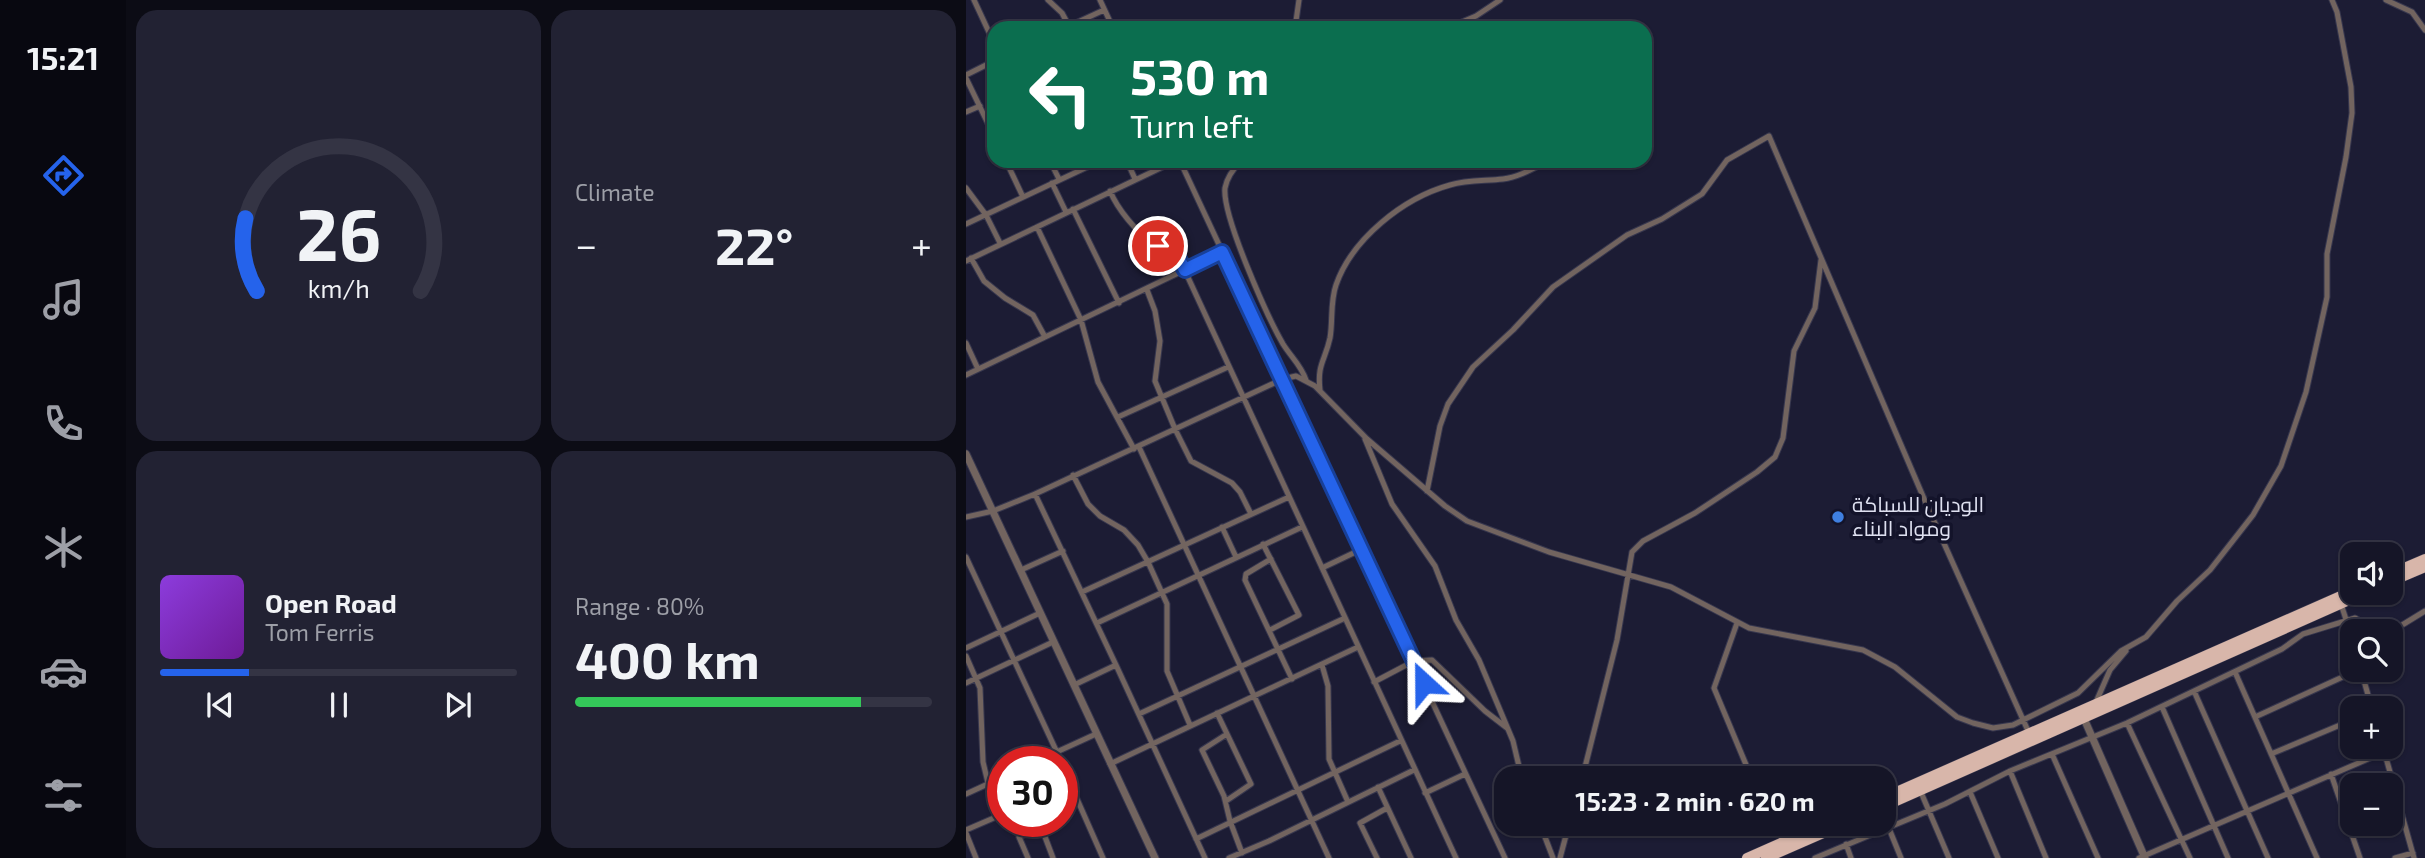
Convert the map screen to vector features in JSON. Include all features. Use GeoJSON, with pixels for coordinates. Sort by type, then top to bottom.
{"type":"FeatureCollection","features":[{"type":"Feature","properties":{"kind":"highway"},"geometry":{"type":"LineString","coordinates":[[2403,568],[2425,559]]}},
{"type":"Feature","properties":{"kind":"highway"},"geometry":{"type":"LineString","coordinates":[[2403,576],[2425,567]]}},
{"type":"Feature","properties":{"kind":"highway"},"geometry":{"type":"LineString","coordinates":[[1896,792],[2029,733],[2082,714],[2095,704],[2340,596]]}},
{"type":"Feature","properties":{"kind":"highway"},"geometry":{"type":"LineString","coordinates":[[1896,801],[2082,714],[2340,604]]}},
{"type":"Feature","properties":{"kind":"highway"},"geometry":{"type":"LineString","coordinates":[[1747,858],[1798,836]]}},
{"type":"Feature","properties":{"kind":"highway"},"geometry":{"type":"LineString","coordinates":[[1766,858],[1816,836]]}},
{"type":"Feature","properties":{"kind":"street"},"geometry":{"type":"LineString","coordinates":[[974,0],[987,28]]}},
{"type":"Feature","properties":{"kind":"street"},"geometry":{"type":"LineString","coordinates":[[1048,0],[1062,13],[1065,21]]}},
{"type":"Feature","properties":{"kind":"street"},"geometry":{"type":"LineString","coordinates":[[1100,0],[1110,21]]}},
{"type":"Feature","properties":{"kind":"street"},"geometry":{"type":"LineString","coordinates":[[1296,21],[1299,0]]}},
{"type":"Feature","properties":{"kind":"street"},"geometry":{"type":"LineString","coordinates":[[1464,21],[1500,0]]}},
{"type":"Feature","properties":{"kind":"street"},"geometry":{"type":"LineString","coordinates":[[966,517],[993,511],[1035,494],[1293,376],[1306,380],[1320,390],[1364,436],[1427,491],[1476,525],[1549,552],[1671,587],[1699,600],[1737,624],[1758,631],[1863,650],[1888,663],[1957,716],[1973,723],[2003,728],[2078,693],[2117,654],[2146,637],[2177,601],[2200,581],[2253,515],[2276,478],[2296,427],[2311,374],[2327,297],[2327,254],[2347,157],[2352,113],[2351,87],[2337,12],[2332,0]]}},
{"type":"Feature","properties":{"kind":"street"},"geometry":{"type":"LineString","coordinates":[[2386,0],[2412,12],[2425,30]]}},
{"type":"Feature","properties":{"kind":"street"},"geometry":{"type":"LineString","coordinates":[[1081,21],[1104,10]]}},
{"type":"Feature","properties":{"kind":"street"},"geometry":{"type":"LineString","coordinates":[[987,65],[966,76],[987,121]]}},
{"type":"Feature","properties":{"kind":"street"},"geometry":{"type":"LineString","coordinates":[[966,112],[980,106]]}},
{"type":"Feature","properties":{"kind":"street"},"geometry":{"type":"LineString","coordinates":[[1427,491],[1440,426],[1448,404],[1473,366],[1513,330],[1553,287],[1627,235],[1662,219],[1702,194],[1727,160],[1769,136],[1925,501],[2029,733]]}},
{"type":"Feature","properties":{"kind":"street"},"geometry":{"type":"LineString","coordinates":[[1009,168],[1023,197]]}},
{"type":"Feature","properties":{"kind":"street"},"geometry":{"type":"LineString","coordinates":[[1054,168],[1059,179]]}},
{"type":"Feature","properties":{"kind":"street"},"geometry":{"type":"LineString","coordinates":[[966,224],[1084,168]]}},
{"type":"Feature","properties":{"kind":"street"},"geometry":{"type":"LineString","coordinates":[[1130,168],[1136,179]]}},
{"type":"Feature","properties":{"kind":"street"},"geometry":{"type":"LineString","coordinates":[[1045,337],[1033,315],[1004,298],[984,281],[969,259],[1161,168]]}},
{"type":"Feature","properties":{"kind":"street"},"geometry":{"type":"LineString","coordinates":[[1180,168],[1283,379],[1505,858]]}},
{"type":"Feature","properties":{"kind":"street"},"geometry":{"type":"LineString","coordinates":[[1234,168],[1226,184],[1228,212],[1261,298],[1283,343],[1301,367],[1306,380]]}},
{"type":"Feature","properties":{"kind":"street"},"geometry":{"type":"LineString","coordinates":[[1320,390],[1318,372],[1329,340],[1335,287],[1350,260],[1376,227],[1398,209],[1434,190],[1451,184],[1507,178],[1531,168]]}},
{"type":"Feature","properties":{"kind":"street"},"geometry":{"type":"LineString","coordinates":[[1052,183],[1066,212]]}},
{"type":"Feature","properties":{"kind":"street"},"geometry":{"type":"LineString","coordinates":[[966,188],[986,215],[1000,243]]}},
{"type":"Feature","properties":{"kind":"street"},"geometry":{"type":"LineString","coordinates":[[1110,191],[1116,204],[1147,238],[1173,252],[1180,260],[1456,858]]}},
{"type":"Feature","properties":{"kind":"street"},"geometry":{"type":"LineString","coordinates":[[1073,209],[1119,303]]}},
{"type":"Feature","properties":{"kind":"street"},"geometry":{"type":"LineString","coordinates":[[1037,227],[1081,320],[1097,382],[1136,448],[1185,545],[1329,858]]}},
{"type":"Feature","properties":{"kind":"street"},"geometry":{"type":"LineString","coordinates":[[966,375],[1222,252]]}},
{"type":"Feature","properties":{"kind":"street"},"geometry":{"type":"LineString","coordinates":[[1584,766],[1617,640],[1632,552],[1643,541],[1695,513],[1775,457],[1783,438],[1794,351],[1815,308],[1821,259]]}},
{"type":"Feature","properties":{"kind":"street"},"geometry":{"type":"LineString","coordinates":[[1147,290],[1155,311],[1160,341],[1159,359],[1154,375],[1175,429],[1191,461],[1232,483],[1240,492],[1251,514]]}},
{"type":"Feature","properties":{"kind":"street"},"geometry":{"type":"LineString","coordinates":[[966,343],[978,369]]}},
{"type":"Feature","properties":{"kind":"street"},"geometry":{"type":"LineString","coordinates":[[1118,417],[1228,366]]}},
{"type":"Feature","properties":{"kind":"street"},"geometry":{"type":"LineString","coordinates":[[1364,436],[1392,504],[1439,575],[1456,620],[1479,660],[1509,730],[1519,766]]}},
{"type":"Feature","properties":{"kind":"street"},"geometry":{"type":"LineString","coordinates":[[966,454],[1153,858]]}},
{"type":"Feature","properties":{"kind":"street"},"geometry":{"type":"LineString","coordinates":[[1073,475],[1088,504],[1100,516],[1124,530],[1148,562],[1168,608],[1167,671],[1190,725]]}},
{"type":"Feature","properties":{"kind":"street"},"geometry":{"type":"LineString","coordinates":[[1035,494],[1205,858]]}},
{"type":"Feature","properties":{"kind":"street"},"geometry":{"type":"LineString","coordinates":[[1082,592],[1289,497]]}},
{"type":"Feature","properties":{"kind":"street"},"geometry":{"type":"LineString","coordinates":[[1222,527],[1236,558]]}},
{"type":"Feature","properties":{"kind":"street"},"geometry":{"type":"LineString","coordinates":[[1097,623],[1302,527]]}},
{"type":"Feature","properties":{"kind":"street"},"geometry":{"type":"LineString","coordinates":[[1263,544],[1299,615],[1270,630]]}},
{"type":"Feature","properties":{"kind":"street"},"geometry":{"type":"LineString","coordinates":[[1322,568],[1362,549]]}},
{"type":"Feature","properties":{"kind":"street"},"geometry":{"type":"LineString","coordinates":[[1021,570],[1063,551]]}},
{"type":"Feature","properties":{"kind":"street"},"geometry":{"type":"LineString","coordinates":[[966,557],[1054,746]]}},
{"type":"Feature","properties":{"kind":"street"},"geometry":{"type":"LineString","coordinates":[[1271,559],[1244,577],[1292,679]]}},
{"type":"Feature","properties":{"kind":"street"},"geometry":{"type":"LineString","coordinates":[[2403,626],[2425,611]]}},
{"type":"Feature","properties":{"kind":"street"},"geometry":{"type":"LineString","coordinates":[[966,648],[1040,613]]}},
{"type":"Feature","properties":{"kind":"street"},"geometry":{"type":"LineString","coordinates":[[1139,714],[1345,618]]}},
{"type":"Feature","properties":{"kind":"street"},"geometry":{"type":"LineString","coordinates":[[1896,823],[2162,707],[2282,649],[2303,634],[2340,622]]}},
{"type":"Feature","properties":{"kind":"street"},"geometry":{"type":"LineString","coordinates":[[1737,624],[1714,688],[1747,766]]}},
{"type":"Feature","properties":{"kind":"street"},"geometry":{"type":"LineString","coordinates":[[966,683],[1053,642]]}},
{"type":"Feature","properties":{"kind":"street"},"geometry":{"type":"LineString","coordinates":[[2095,704],[2110,670],[2122,653],[2131,646]]}},
{"type":"Feature","properties":{"kind":"street"},"geometry":{"type":"LineString","coordinates":[[1110,764],[1358,647]]}},
{"type":"Feature","properties":{"kind":"street"},"geometry":{"type":"LineString","coordinates":[[966,656],[981,691],[983,758],[987,778]]}},
{"type":"Feature","properties":{"kind":"street"},"geometry":{"type":"LineString","coordinates":[[1374,681],[1414,661],[1434,661],[1509,730]]}},
{"type":"Feature","properties":{"kind":"street"},"geometry":{"type":"LineString","coordinates":[[1074,685],[1116,664]]}},
{"type":"Feature","properties":{"kind":"street"},"geometry":{"type":"LineString","coordinates":[[1322,665],[1328,686],[1329,755],[1348,802]]}},
{"type":"Feature","properties":{"kind":"street"},"geometry":{"type":"LineString","coordinates":[[2235,672],[2317,858]]}},
{"type":"Feature","properties":{"kind":"street"},"geometry":{"type":"LineString","coordinates":[[2255,718],[2340,679]]}},
{"type":"Feature","properties":{"kind":"street"},"geometry":{"type":"LineString","coordinates":[[2194,691],[2268,858]]}},
{"type":"Feature","properties":{"kind":"street"},"geometry":{"type":"LineString","coordinates":[[2162,707],[2228,858]]}},
{"type":"Feature","properties":{"kind":"street"},"geometry":{"type":"LineString","coordinates":[[1217,713],[1251,784],[1226,801]]}},
{"type":"Feature","properties":{"kind":"street"},"geometry":{"type":"LineString","coordinates":[[2082,714],[2142,857],[2364,759]]}},
{"type":"Feature","properties":{"kind":"street"},"geometry":{"type":"LineString","coordinates":[[2127,723],[2190,858]]}},
{"type":"Feature","properties":{"kind":"street"},"geometry":{"type":"LineString","coordinates":[[2271,754],[2340,725]]}},
{"type":"Feature","properties":{"kind":"street"},"geometry":{"type":"LineString","coordinates":[[1070,746],[1096,734]]}},
{"type":"Feature","properties":{"kind":"street"},"geometry":{"type":"LineString","coordinates":[[1227,734],[1202,750],[1226,801],[1242,853]]}},
{"type":"Feature","properties":{"kind":"street"},"geometry":{"type":"LineString","coordinates":[[1196,839],[1400,741]]}},
{"type":"Feature","properties":{"kind":"street"},"geometry":{"type":"LineString","coordinates":[[2052,754],[2098,858]]}},
{"type":"Feature","properties":{"kind":"street"},"geometry":{"type":"LineString","coordinates":[[2386,759],[2413,856],[2395,858]]}},
{"type":"Feature","properties":{"kind":"street"},"geometry":{"type":"LineString","coordinates":[[1229,858],[1414,770]]}},
{"type":"Feature","properties":{"kind":"street"},"geometry":{"type":"LineString","coordinates":[[2010,771],[2046,858]]}},
{"type":"Feature","properties":{"kind":"street"},"geometry":{"type":"LineString","coordinates":[[2331,774],[2360,858]]}},
{"type":"Feature","properties":{"kind":"street"},"geometry":{"type":"LineString","coordinates":[[1425,793],[1465,775]]}},
{"type":"Feature","properties":{"kind":"street"},"geometry":{"type":"LineString","coordinates":[[966,794],[987,784]]}},
{"type":"Feature","properties":{"kind":"street"},"geometry":{"type":"LineString","coordinates":[[1378,787],[1411,858]]}},
{"type":"Feature","properties":{"kind":"street"},"geometry":{"type":"LineString","coordinates":[[1920,790],[1949,858]]}},
{"type":"Feature","properties":{"kind":"street"},"geometry":{"type":"LineString","coordinates":[[1970,792],[1998,858]]}},
{"type":"Feature","properties":{"kind":"street"},"geometry":{"type":"LineString","coordinates":[[1078,801],[1103,858]]}},
{"type":"Feature","properties":{"kind":"street"},"geometry":{"type":"LineString","coordinates":[[1367,858],[1376,856],[1360,823],[1387,808]]}},
{"type":"Feature","properties":{"kind":"street"},"geometry":{"type":"LineString","coordinates":[[976,858],[966,832],[987,822]]}},
{"type":"Feature","properties":{"kind":"street"},"geometry":{"type":"LineString","coordinates":[[1545,836],[1553,858]]}},
{"type":"Feature","properties":{"kind":"street"},"geometry":{"type":"LineString","coordinates":[[1560,858],[1566,836]]}},
{"type":"Feature","properties":{"kind":"street"},"geometry":{"type":"LineString","coordinates":[[1815,858],[1865,836]]}},
{"type":"Feature","properties":{"kind":"street"},"geometry":{"type":"LineString","coordinates":[[1892,836],[1900,858]]}},
{"type":"Feature","properties":{"kind":"street"},"geometry":{"type":"LineString","coordinates":[[1019,837],[1028,858]]}},
{"type":"Feature","properties":{"kind":"street"},"geometry":{"type":"LineString","coordinates":[[1045,837],[1053,858]]}},
{"type":"Feature","properties":{"kind":"street"},"geometry":{"type":"LineString","coordinates":[[1846,844],[1851,858]]}},
{"type":"Feature","properties":{"kind":"place","name":"الوديان للسباكة ومواد البناء"},"geometry":{"type":"Point","coordinates":[1838,517]}},
{"type":"Feature","properties":{"kind":"route"},"geometry":{"type":"LineString","coordinates":[[1158,246],[1173,252],[1185,270],[1222,252],[1424,683]]}}]}
